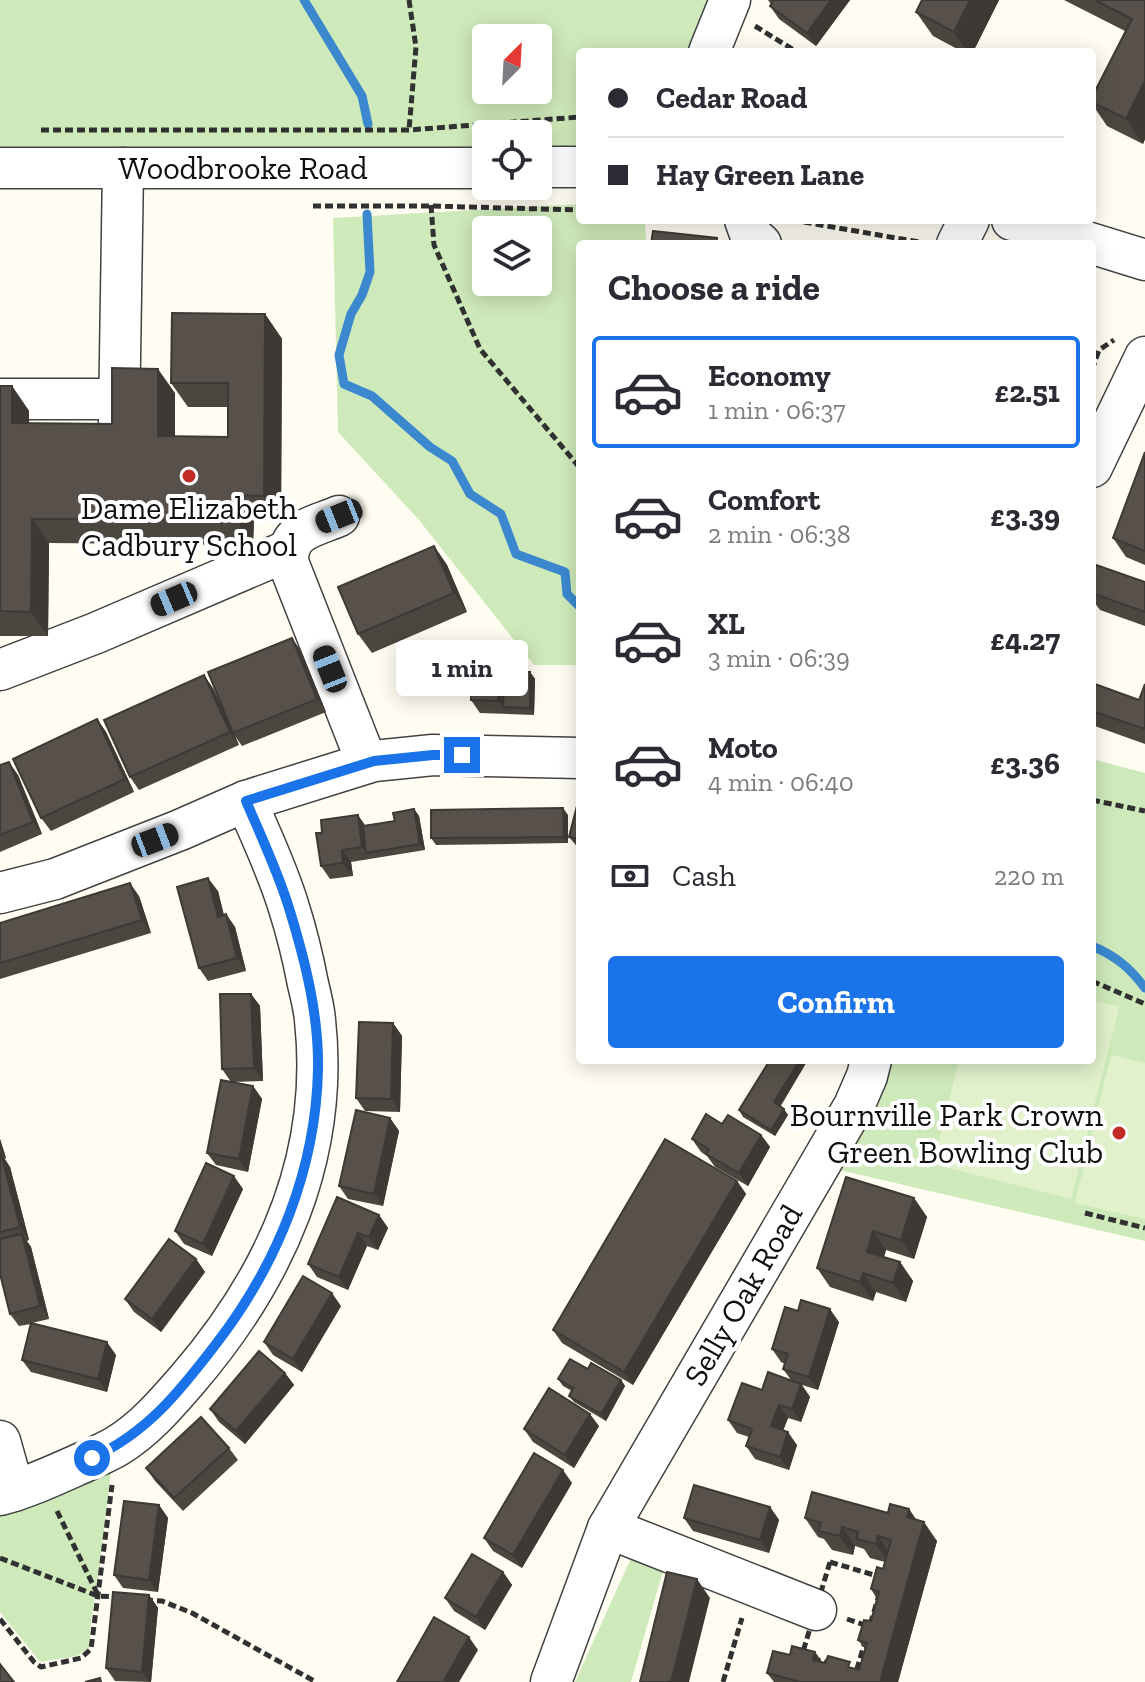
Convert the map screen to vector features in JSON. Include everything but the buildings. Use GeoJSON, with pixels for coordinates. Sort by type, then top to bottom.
{"type":"FeatureCollection","features":[{"type":"Feature","properties":{"kind":"street"},"geometry":{"type":"LineString","coordinates":[[711,48],[728,5]]}},
{"type":"Feature","properties":{"kind":"street"},"geometry":{"type":"LineString","coordinates":[[552,167],[576,167]]}},
{"type":"Feature","properties":{"kind":"street","name":"Woodbrooke Road"},"geometry":{"type":"LineString","coordinates":[[0,168],[472,168]]}},
{"type":"Feature","properties":{"kind":"street"},"geometry":{"type":"LineString","coordinates":[[0,399],[119,416],[123,168]]}},
{"type":"Feature","properties":{"kind":"street"},"geometry":{"type":"LineString","coordinates":[[1027,224],[1080,240]]}},
{"type":"Feature","properties":{"kind":"street"},"geometry":{"type":"LineString","coordinates":[[1096,245],[1145,260]]}},
{"type":"Feature","properties":{"kind":"street"},"geometry":{"type":"LineString","coordinates":[[1096,459],[1145,357]]}},
{"type":"Feature","properties":{"kind":"street"},"geometry":{"type":"LineString","coordinates":[[339,516],[300,532],[287,551],[288,562],[367,763]]}},
{"type":"Feature","properties":{"kind":"street"},"geometry":{"type":"LineString","coordinates":[[0,670],[96,633],[287,551]]}},
{"type":"Feature","properties":{"kind":"street"},"geometry":{"type":"LineString","coordinates":[[0,893],[55,879],[246,801],[367,763],[433,755],[576,758]]}},
{"type":"Feature","properties":{"kind":"street"},"geometry":{"type":"LineString","coordinates":[[0,1441],[19,1489],[117,1446],[157,1415],[232,1323],[261,1278],[288,1220],[306,1164],[316,1106],[318,1067],[315,1017],[289,905],[246,801]]}},
{"type":"Feature","properties":{"kind":"street","name":"Selly Oak Road"},"geometry":{"type":"LineString","coordinates":[[551,1682],[608,1528],[854,1106],[870,1064]]}},
{"type":"Feature","properties":{"kind":"street"},"geometry":{"type":"LineString","coordinates":[[608,1528],[816,1610]]}},
{"type":"Feature","properties":{"kind":"path"},"geometry":{"type":"LineString","coordinates":[[409,0],[416,47],[409,130],[431,206],[434,245],[480,349],[576,463]]}},
{"type":"Feature","properties":{"kind":"path"},"geometry":{"type":"LineString","coordinates":[[728,5],[791,48]]}},
{"type":"Feature","properties":{"kind":"path"},"geometry":{"type":"LineString","coordinates":[[31,130],[409,130],[576,117]]}},
{"type":"Feature","properties":{"kind":"path"},"geometry":{"type":"LineString","coordinates":[[307,206],[576,210]]}},
{"type":"Feature","properties":{"kind":"path"},"geometry":{"type":"LineString","coordinates":[[815,224],[906,240]]}},
{"type":"Feature","properties":{"kind":"path"},"geometry":{"type":"LineString","coordinates":[[1096,801],[1145,811]]}},
{"type":"Feature","properties":{"kind":"path"},"geometry":{"type":"LineString","coordinates":[[1096,983],[1145,1004]]}},
{"type":"Feature","properties":{"kind":"path"},"geometry":{"type":"LineString","coordinates":[[1085,1213],[1145,1228]]}},
{"type":"Feature","properties":{"kind":"path"},"geometry":{"type":"LineString","coordinates":[[0,1619],[41,1667],[81,1658],[91,1649],[117,1446]]}},
{"type":"Feature","properties":{"kind":"path"},"geometry":{"type":"LineString","coordinates":[[19,1489],[98,1596]]}},
{"type":"Feature","properties":{"kind":"path"},"geometry":{"type":"LineString","coordinates":[[0,1558],[98,1596],[123,1598]]}},
{"type":"Feature","properties":{"kind":"path"},"geometry":{"type":"LineString","coordinates":[[802,1655],[856,1672],[884,1578],[830,1562]]}},
{"type":"Feature","properties":{"kind":"path"},"geometry":{"type":"LineString","coordinates":[[723,1682],[752,1584]]}},
{"type":"Feature","properties":{"kind":"path"},"geometry":{"type":"LineString","coordinates":[[136,1599],[162,1601],[192,1613],[316,1682]]}},
{"type":"Feature","properties":{"kind":"green space"},"geometry":{"type":"Polygon","coordinates":[[[0,0],[712,0],[700,48],[576,48],[576,148],[552,149],[552,120],[472,120],[472,150],[0,149],[0,0]]]}},
{"type":"Feature","properties":{"kind":"green space"},"geometry":{"type":"Polygon","coordinates":[[[576,204],[576,224],[645,224],[646,240],[576,240],[576,665],[534,665],[419,520],[338,432],[333,218],[576,204]]]}},
{"type":"Feature","properties":{"kind":"green space"},"geometry":{"type":"Polygon","coordinates":[[[1096,760],[1145,773],[1145,1241],[835,1169],[886,1064],[1096,1064],[1096,760]]]}},
{"type":"Feature","properties":{"kind":"green space"},"geometry":{"type":"Polygon","coordinates":[[[1096,1001],[1119,1007],[1071,1199],[933,1164],[958,1064],[1096,1064],[1096,1001]]]}},
{"type":"Feature","properties":{"kind":"green space","name":"Bournville Park Crown Green Bowling Club"},"geometry":{"type":"Polygon","coordinates":[[[1111,1055],[1145,1063],[1145,1219],[1075,1203],[1111,1055]]]}},
{"type":"Feature","properties":{"kind":"green space"},"geometry":{"type":"Polygon","coordinates":[[[112,1463],[89,1648],[77,1656],[40,1662],[0,1612],[0,1507],[112,1463]]]}},
{"type":"Feature","properties":{"kind":"green space"},"geometry":{"type":"Polygon","coordinates":[[[631,1558],[665,1564],[631,1682],[575,1682],[631,1558]]]}},
{"type":"Feature","properties":{"kind":"waterway"},"geometry":{"type":"LineString","coordinates":[[304,0],[362,96],[368,124]]}},
{"type":"Feature","properties":{"kind":"waterway"},"geometry":{"type":"LineString","coordinates":[[367,214],[370,272],[351,314],[339,355],[344,384],[372,396],[430,447],[452,461],[470,494],[501,514],[516,554],[565,572],[567,594],[576,603]]}},
{"type":"Feature","properties":{"kind":"waterway"},"geometry":{"type":"LineString","coordinates":[[1096,948],[1122,963],[1145,988]]}},
{"type":"Feature","properties":{"kind":"place","name":"Dame Elizabeth Cadbury School"},"geometry":{"type":"Point","coordinates":[189,476]}},
{"type":"Feature","properties":{"kind":"place","name":"Bournville Park Crown Green Bowling Club"},"geometry":{"type":"Point","coordinates":[1119,1133]}},
{"type":"Feature","properties":{"kind":"route"},"geometry":{"type":"LineString","coordinates":[[92,1458],[117,1446],[157,1415],[232,1323],[261,1278],[288,1220],[306,1164],[316,1106],[318,1067],[315,1017],[289,905],[246,801],[374,761],[462,755]]}}]}
